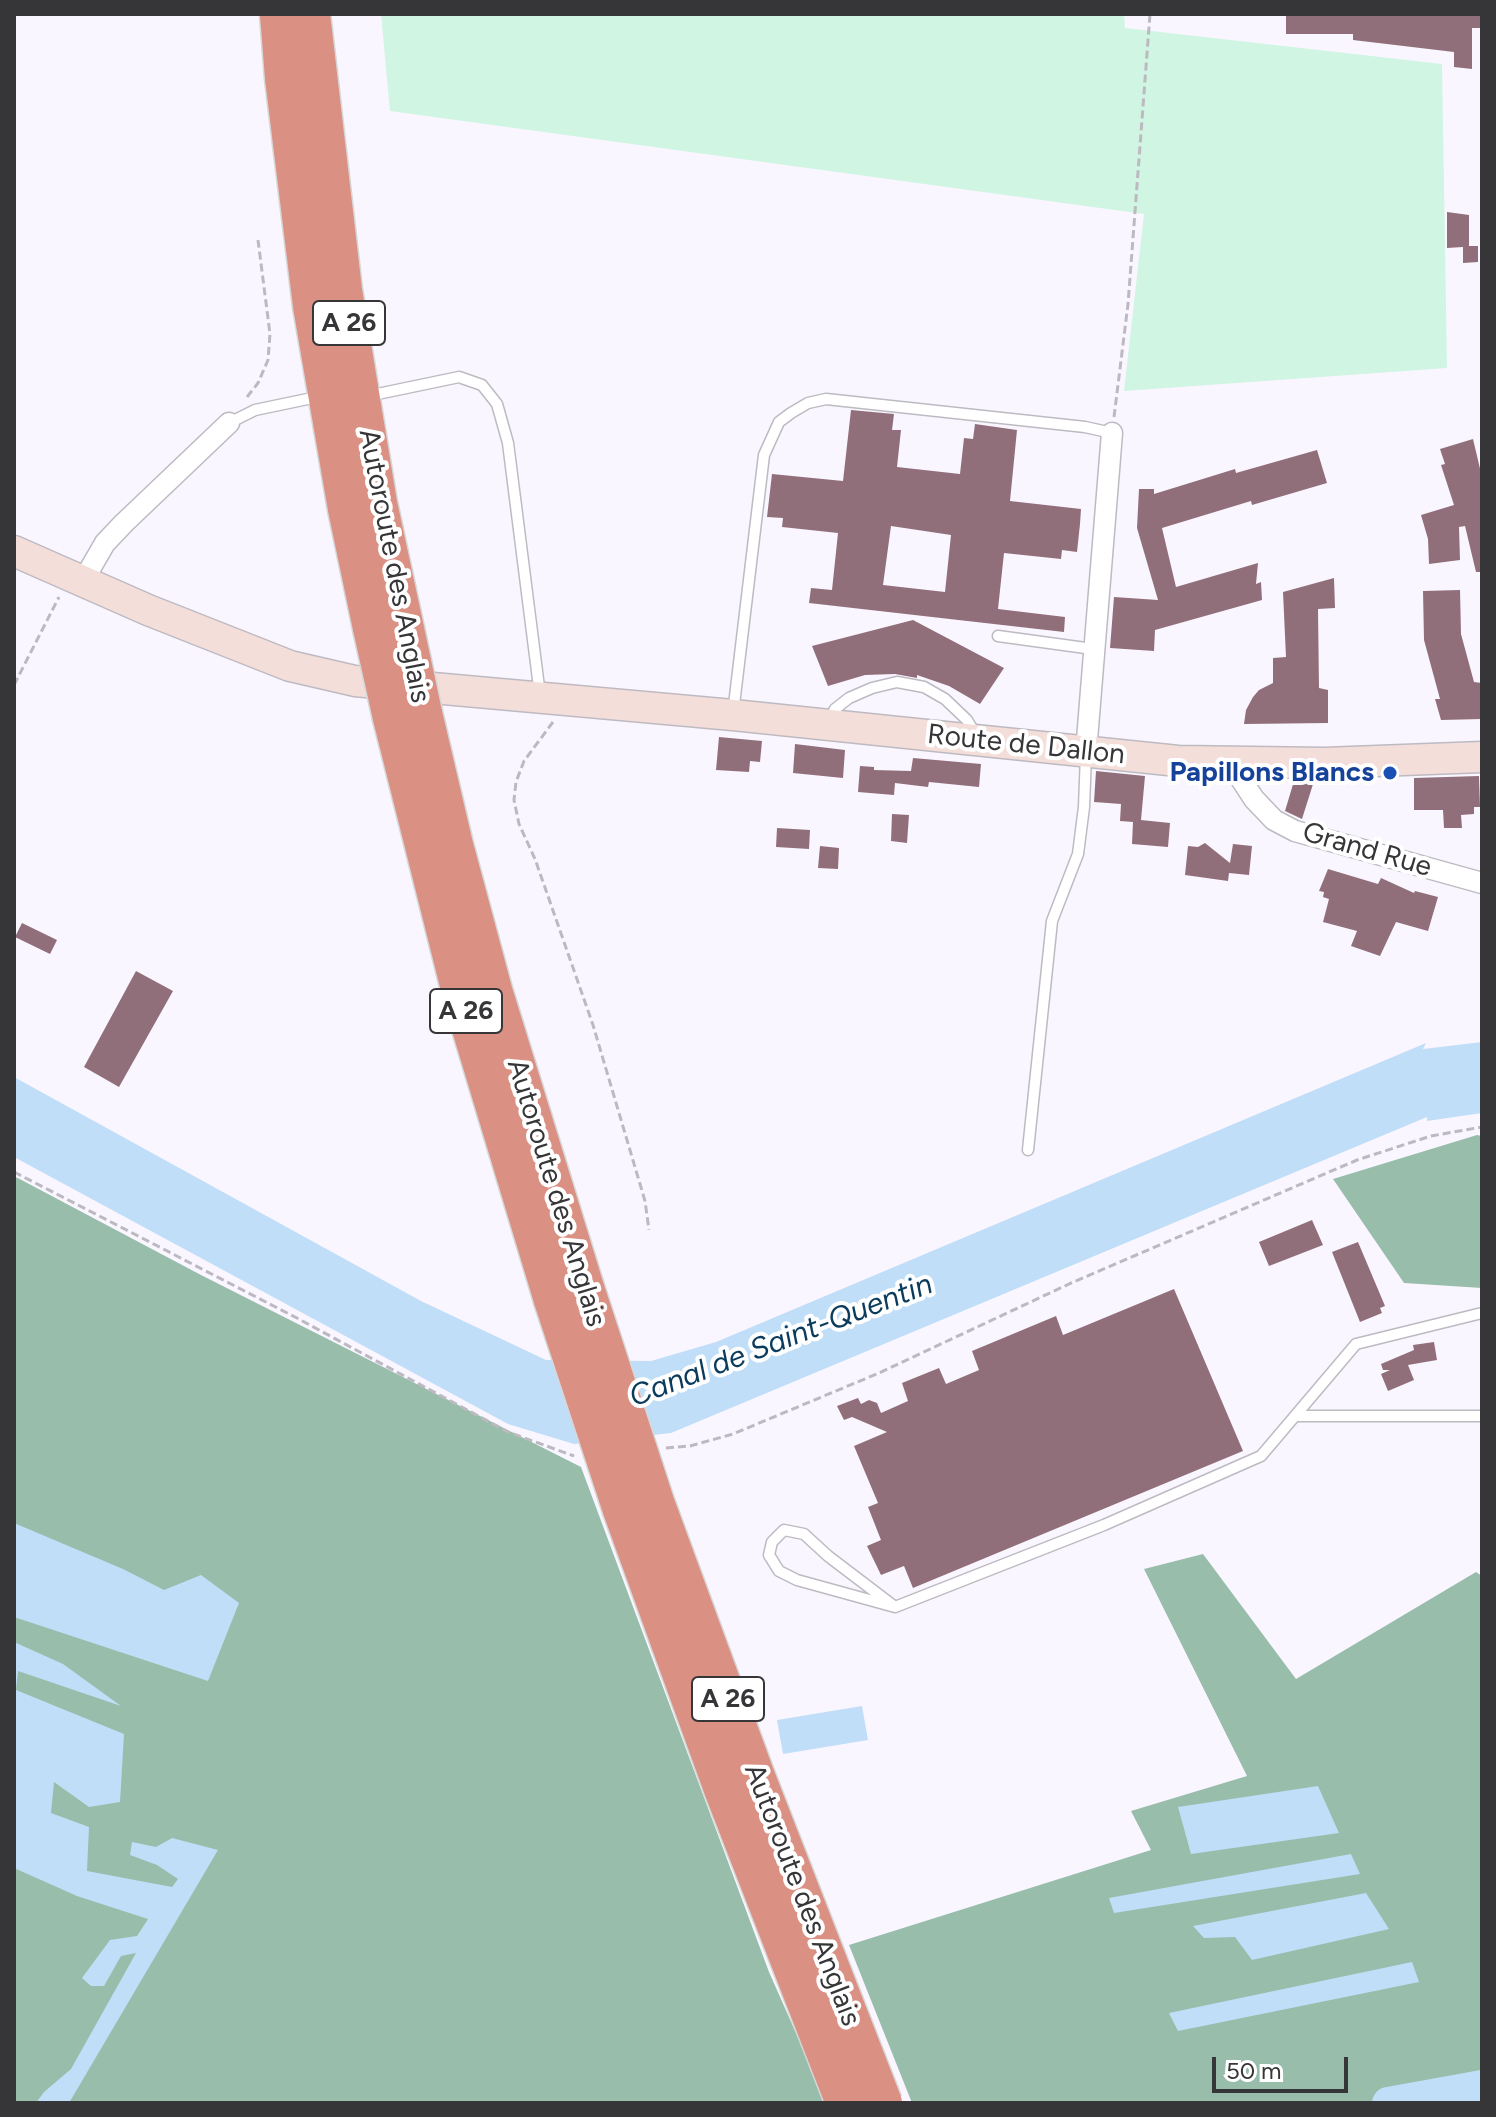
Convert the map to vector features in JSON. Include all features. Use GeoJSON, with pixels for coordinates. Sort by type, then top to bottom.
{"type":"FeatureCollection","features":[{"type":"Feature","properties":{"kind":"highway","name":"Autoroute des Anglais"},"geometry":{"type":"LineString","coordinates":[[279,14],[312,306],[344,396],[407,716],[454,845],[622,1510],[723,1789],[845,2103]]}},
{"type":"Feature","properties":{"kind":"highway","name":"Autoroute des Anglais"},"geometry":{"type":"LineString","coordinates":[[311,14],[343,290],[344,396]]}},
{"type":"Feature","properties":{"kind":"highway","name":"Autoroute des Anglais"},"geometry":{"type":"LineString","coordinates":[[570,1296],[655,1502],[755,1774],[883,2103]]}},
{"type":"Feature","properties":{"kind":"street"},"geometry":{"type":"LineString","coordinates":[[76,578],[124,523],[229,423]]}},
{"type":"Feature","properties":{"kind":"street"},"geometry":{"type":"LineString","coordinates":[[1086,752],[1112,433]]}},
{"type":"Feature","properties":{"kind":"street","name":"Route de Dallon"},"geometry":{"type":"LineString","coordinates":[[14,551],[148,610],[290,666],[355,681],[733,715],[1178,761],[1236,763],[1482,757]]}},
{"type":"Feature","properties":{"kind":"street","name":"Grand Rue"},"geometry":{"type":"LineString","coordinates":[[1236,763],[1237,773],[1254,799],[1274,820],[1295,831],[1482,883]]}},
{"type":"Feature","properties":{"kind":"lane"},"geometry":{"type":"LineString","coordinates":[[229,423],[255,410],[459,377],[482,385],[497,404],[508,443],[540,697]]}},
{"type":"Feature","properties":{"kind":"lane"},"geometry":{"type":"LineString","coordinates":[[733,715],[764,455],[779,422],[791,413],[808,403],[826,399],[1085,427],[1112,433]]}},
{"type":"Feature","properties":{"kind":"lane"},"geometry":{"type":"LineString","coordinates":[[998,636],[1093,649]]}},
{"type":"Feature","properties":{"kind":"lane"},"geometry":{"type":"LineString","coordinates":[[827,725],[835,709],[849,698],[897,682],[924,687],[945,699],[967,720],[980,740]]}},
{"type":"Feature","properties":{"kind":"lane"},"geometry":{"type":"LineString","coordinates":[[1028,1150],[1052,921],[1078,854],[1086,752]]}},
{"type":"Feature","properties":{"kind":"lane"},"geometry":{"type":"LineString","coordinates":[[895,1607],[804,1534],[784,1530],[772,1542],[769,1555],[779,1571],[797,1580],[895,1607],[1104,1525],[1261,1456],[1356,1344],[1482,1313]]}},
{"type":"Feature","properties":{"kind":"lane"},"geometry":{"type":"LineString","coordinates":[[1295,1416],[1482,1416]]}},
{"type":"Feature","properties":{"kind":"path"},"geometry":{"type":"LineString","coordinates":[[1112,433],[1128,304],[1150,14]]}},
{"type":"Feature","properties":{"kind":"path"},"geometry":{"type":"LineString","coordinates":[[229,423],[258,383],[268,360],[270,334],[258,240]]}},
{"type":"Feature","properties":{"kind":"path"},"geometry":{"type":"LineString","coordinates":[[14,685],[76,578]]}},
{"type":"Feature","properties":{"kind":"path"},"geometry":{"type":"LineString","coordinates":[[570,701],[524,761],[516,782],[514,800],[519,824],[535,859],[593,1025],[645,1201],[649,1230]]}},
{"type":"Feature","properties":{"kind":"path"},"geometry":{"type":"LineString","coordinates":[[661,1448],[690,1446],[733,1434],[879,1373],[1069,1284],[1357,1160],[1431,1136],[1482,1127]]}},
{"type":"Feature","properties":{"kind":"path"},"geometry":{"type":"LineString","coordinates":[[14,1172],[295,1317],[508,1432],[574,1456]]}},
{"type":"Feature","properties":{"kind":"green space"},"geometry":{"type":"Polygon","coordinates":[[[381,14],[1124,14],[1125,28],[1442,64],[1447,368],[1124,391],[1144,214],[390,111],[381,14]]]}},
{"type":"Feature","properties":{"kind":"green space"},"geometry":{"type":"Polygon","coordinates":[[[1482,1136],[1482,1288],[1404,1283],[1333,1179],[1482,1136]]]}},
{"type":"Feature","properties":{"kind":"green space"},"geometry":{"type":"Polygon","coordinates":[[[14,1176],[201,1275],[581,1467],[769,1972],[827,2103],[14,2103],[14,1176]]]}},
{"type":"Feature","properties":{"kind":"green space"},"geometry":{"type":"Polygon","coordinates":[[[1203,1554],[1296,1679],[1476,1572],[1482,1576],[1482,2103],[912,2103],[849,1945],[1151,1850],[1131,1811],[1247,1776],[1144,1569],[1203,1554]]]}},
{"type":"Feature","properties":{"kind":"water","name":"Canal de Saint-Quentin"},"geometry":{"type":"Polygon","coordinates":[[[1482,1042],[1482,1113],[1427,1121],[1427,1117],[671,1433],[574,1444],[508,1424],[14,1157],[14,1077],[421,1301],[546,1360],[651,1361],[716,1342],[1426,1043],[1423,1049],[1482,1042]]]}},
{"type":"Feature","properties":{"kind":"water"},"geometry":{"type":"Polygon","coordinates":[[[14,1523],[123,1569],[164,1590],[201,1575],[239,1603],[208,1681],[14,1617],[14,1523]]]}},
{"type":"Feature","properties":{"kind":"water"},"geometry":{"type":"Polygon","coordinates":[[[14,1642],[63,1664],[121,1706],[18,1671],[16,1690],[124,1734],[120,1802],[89,1807],[54,1782],[51,1813],[89,1827],[87,1871],[172,1887],[178,1879],[157,1865],[130,1855],[132,1842],[156,1847],[172,1838],[218,1850],[69,2103],[36,2103],[71,2069],[136,1953],[121,1956],[104,1986],[91,1986],[82,1978],[110,1940],[137,1936],[148,1919],[77,1896],[14,1868],[14,1642]]]}},
{"type":"Feature","properties":{"kind":"water"},"geometry":{"type":"Polygon","coordinates":[[[862,1706],[868,1740],[783,1754],[777,1720],[862,1706]]]}},
{"type":"Feature","properties":{"kind":"water"},"geometry":{"type":"Polygon","coordinates":[[[1318,1786],[1339,1833],[1191,1854],[1178,1807],[1318,1786]]]}},
{"type":"Feature","properties":{"kind":"water"},"geometry":{"type":"Polygon","coordinates":[[[1351,1854],[1360,1874],[1114,1913],[1109,1898],[1351,1854]]]}},
{"type":"Feature","properties":{"kind":"water"},"geometry":{"type":"Polygon","coordinates":[[[1366,1893],[1389,1929],[1252,1960],[1235,1937],[1204,1938],[1193,1926],[1366,1893]]]}},
{"type":"Feature","properties":{"kind":"water"},"geometry":{"type":"Polygon","coordinates":[[[1412,1962],[1419,1982],[1178,2031],[1169,2013],[1412,1962]]]}},
{"type":"Feature","properties":{"kind":"building"},"geometry":{"type":"Polygon","coordinates":[[[1286,14],[1482,14],[1482,28],[1472,28],[1472,69],[1454,67],[1454,52],[1353,40],[1353,34],[1286,34],[1286,14]]]}},
{"type":"Feature","properties":{"kind":"building"},"geometry":{"type":"Polygon","coordinates":[[[1447,212],[1469,215],[1469,246],[1478,246],[1478,262],[1463,263],[1463,247],[1447,248],[1447,212]]]}},
{"type":"Feature","properties":{"kind":"building"},"geometry":{"type":"Polygon","coordinates":[[[851,410],[894,414],[892,430],[901,430],[897,467],[960,474],[964,438],[973,439],[975,424],[1017,430],[1010,501],[1081,509],[1080,524],[1077,552],[1062,550],[1061,559],[1004,553],[998,609],[1065,617],[1064,632],[809,603],[811,588],[832,590],[838,533],[782,527],[783,518],[767,517],[772,474],[843,481],[851,410]],[[891,526],[883,585],[945,592],[951,535],[891,526]]]}},
{"type":"Feature","properties":{"kind":"building"},"geometry":{"type":"Polygon","coordinates":[[[1473,439],[1482,477],[1482,572],[1476,572],[1465,526],[1459,527],[1460,560],[1429,564],[1428,539],[1421,515],[1454,505],[1441,465],[1445,464],[1440,449],[1473,439]]]}},
{"type":"Feature","properties":{"kind":"building"},"geometry":{"type":"Polygon","coordinates":[[[1317,450],[1327,483],[1252,505],[1251,501],[1162,528],[1176,587],[1258,563],[1256,584],[1261,582],[1262,600],[1155,630],[1154,651],[1110,648],[1114,597],[1158,600],[1137,528],[1139,489],[1154,489],[1154,494],[1235,469],[1236,473],[1317,450]]]}},
{"type":"Feature","properties":{"kind":"building"},"geometry":{"type":"Polygon","coordinates":[[[1334,578],[1335,608],[1318,609],[1319,688],[1328,690],[1328,723],[1244,724],[1246,710],[1253,697],[1273,683],[1273,658],[1286,657],[1283,592],[1334,578]]]}},
{"type":"Feature","properties":{"kind":"building"},"geometry":{"type":"Polygon","coordinates":[[[1460,590],[1461,634],[1474,682],[1482,683],[1482,719],[1441,720],[1435,699],[1440,699],[1424,640],[1423,591],[1460,590]]]}},
{"type":"Feature","properties":{"kind":"building"},"geometry":{"type":"Polygon","coordinates":[[[913,620],[1004,668],[980,704],[949,686],[917,675],[917,678],[895,674],[865,675],[828,686],[812,646],[913,620]]]}},
{"type":"Feature","properties":{"kind":"building"},"geometry":{"type":"Polygon","coordinates":[[[719,737],[762,741],[760,762],[750,761],[749,772],[716,770],[719,737]]]}},
{"type":"Feature","properties":{"kind":"building"},"geometry":{"type":"Polygon","coordinates":[[[795,744],[845,750],[843,778],[793,773],[795,744]]]}},
{"type":"Feature","properties":{"kind":"building"},"geometry":{"type":"Polygon","coordinates":[[[913,758],[981,764],[979,787],[929,782],[928,787],[895,783],[894,795],[858,792],[860,766],[874,767],[874,770],[911,771],[913,758]]]}},
{"type":"Feature","properties":{"kind":"building"},"geometry":{"type":"Polygon","coordinates":[[[1096,771],[1145,776],[1141,820],[1170,823],[1168,847],[1132,844],[1133,822],[1120,821],[1121,804],[1094,802],[1096,771]]]}},
{"type":"Feature","properties":{"kind":"building"},"geometry":{"type":"Polygon","coordinates":[[[1479,776],[1480,807],[1474,807],[1474,814],[1461,815],[1462,828],[1444,828],[1443,810],[1414,810],[1414,778],[1479,776]]]}},
{"type":"Feature","properties":{"kind":"building"},"geometry":{"type":"Polygon","coordinates":[[[1294,781],[1314,781],[1302,819],[1285,811],[1294,781]]]}},
{"type":"Feature","properties":{"kind":"building"},"geometry":{"type":"Polygon","coordinates":[[[892,814],[909,815],[907,843],[891,841],[892,814]]]}},
{"type":"Feature","properties":{"kind":"building"},"geometry":{"type":"Polygon","coordinates":[[[777,828],[810,830],[809,849],[776,847],[777,828]]]}},
{"type":"Feature","properties":{"kind":"building"},"geometry":{"type":"Polygon","coordinates":[[[1205,843],[1230,863],[1233,844],[1252,846],[1249,875],[1229,873],[1228,881],[1185,875],[1188,846],[1198,847],[1205,843]]]}},
{"type":"Feature","properties":{"kind":"building"},"geometry":{"type":"Polygon","coordinates":[[[820,846],[839,848],[838,869],[818,868],[820,846]]]}},
{"type":"Feature","properties":{"kind":"building"},"geometry":{"type":"Polygon","coordinates":[[[1328,869],[1378,884],[1381,878],[1414,893],[1438,897],[1428,931],[1396,922],[1380,956],[1351,946],[1357,931],[1323,922],[1329,899],[1319,891],[1328,869]]]}},
{"type":"Feature","properties":{"kind":"building"},"geometry":{"type":"Polygon","coordinates":[[[22,923],[57,940],[50,954],[15,937],[22,923]]]}},
{"type":"Feature","properties":{"kind":"building"},"geometry":{"type":"Polygon","coordinates":[[[136,971],[173,991],[119,1087],[84,1067],[136,971]]]}},
{"type":"Feature","properties":{"kind":"building"},"geometry":{"type":"Polygon","coordinates":[[[1312,1220],[1323,1245],[1269,1266],[1259,1242],[1312,1220]]]}},
{"type":"Feature","properties":{"kind":"building"},"geometry":{"type":"Polygon","coordinates":[[[1358,1242],[1385,1306],[1380,1308],[1382,1313],[1360,1322],[1332,1252],[1358,1242]]]}},
{"type":"Feature","properties":{"kind":"building"},"geometry":{"type":"Polygon","coordinates":[[[1174,1289],[1243,1451],[913,1588],[904,1566],[881,1575],[867,1546],[881,1540],[868,1507],[878,1503],[854,1446],[887,1432],[852,1417],[844,1420],[837,1406],[858,1398],[861,1404],[869,1400],[877,1403],[881,1413],[908,1401],[902,1383],[939,1368],[946,1384],[979,1370],[972,1351],[1056,1316],[1063,1335],[1174,1289]]]}},
{"type":"Feature","properties":{"kind":"building"},"geometry":{"type":"Polygon","coordinates":[[[1434,1342],[1437,1360],[1408,1365],[1414,1380],[1388,1391],[1381,1374],[1390,1370],[1383,1370],[1381,1364],[1414,1350],[1413,1345],[1434,1342]]]}},
{"type":"Feature","properties":{"kind":"waterway"},"geometry":{"type":"LineString","coordinates":[[1388,2103],[1482,2086]]}},
{"type":"Feature","properties":{"kind":"place","name":"Papillons Blancs"},"geometry":{"type":"Point","coordinates":[1390,773]}}]}
